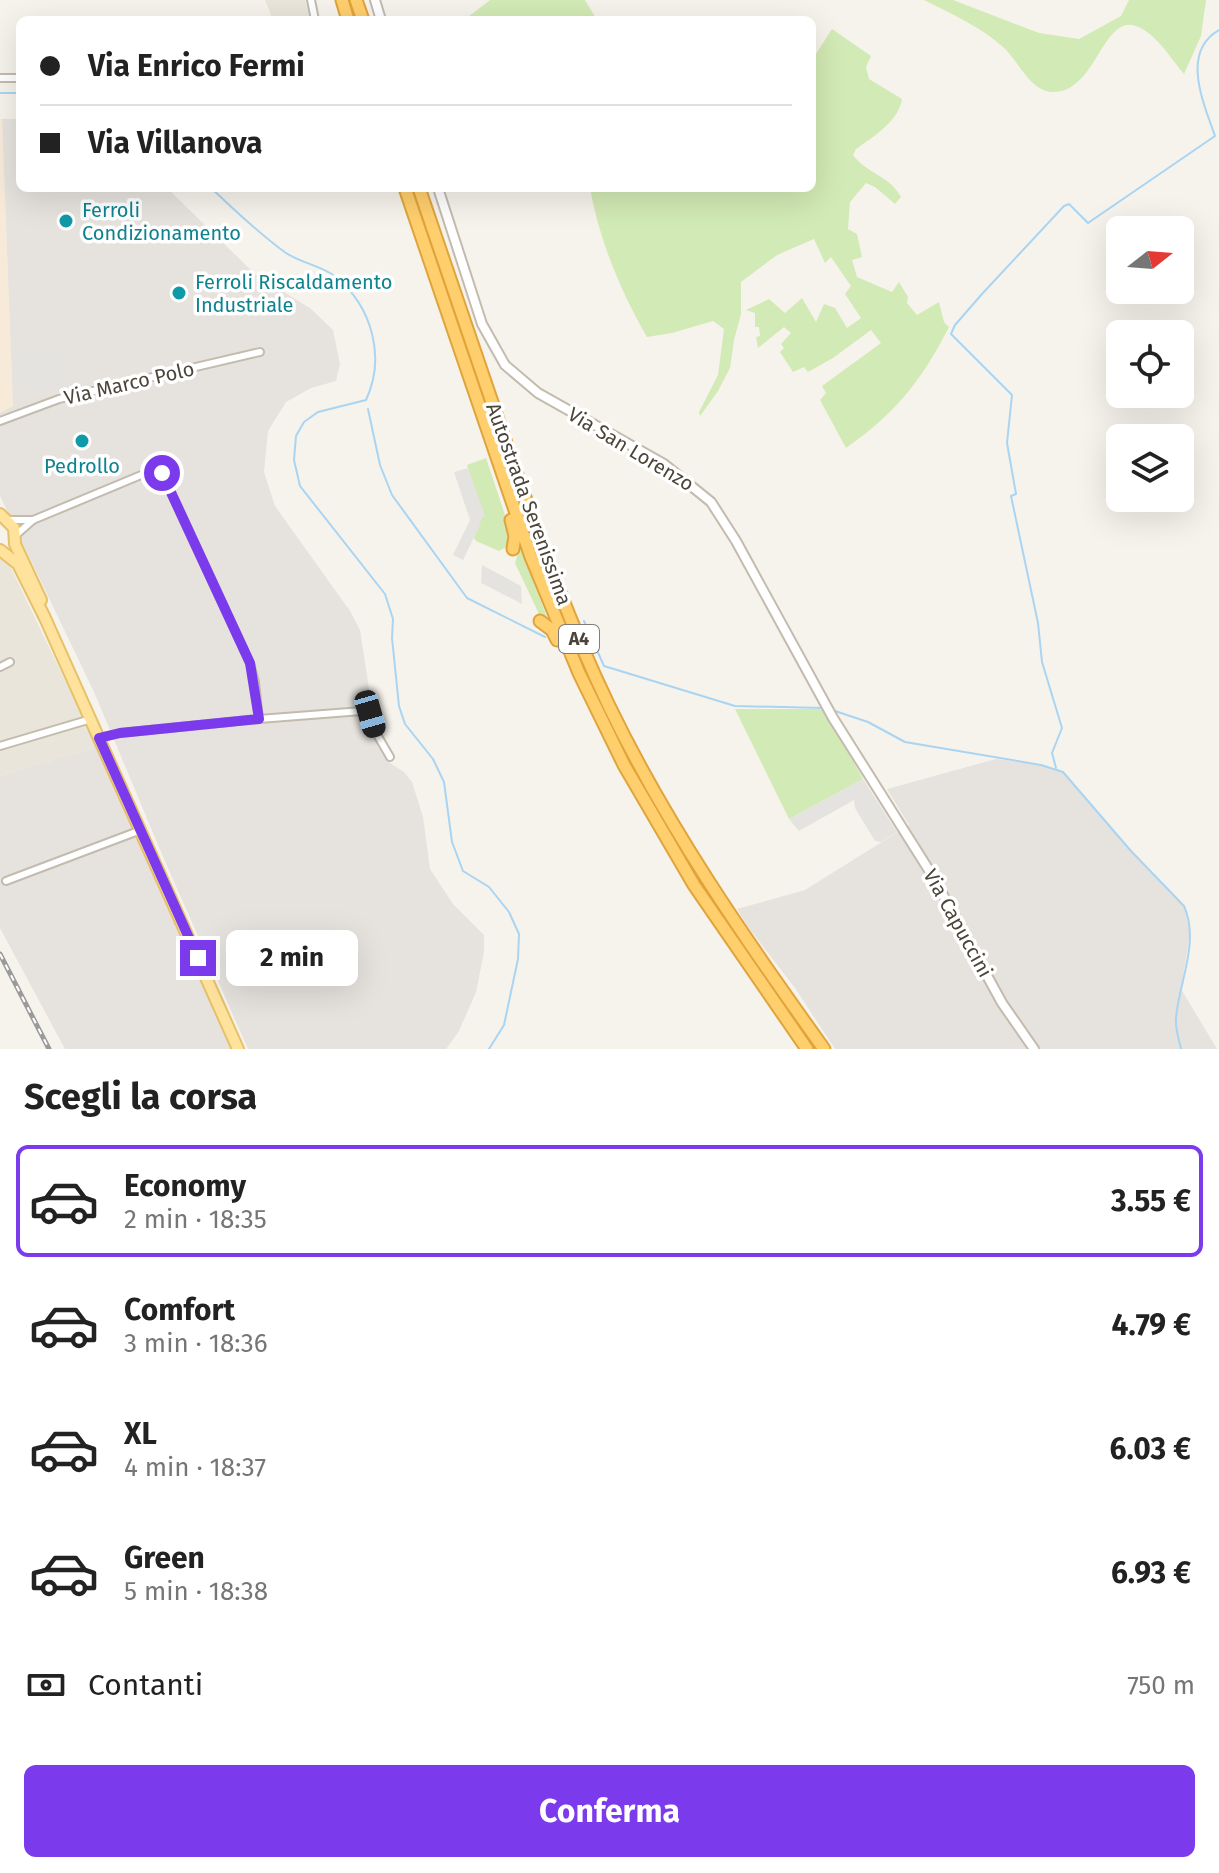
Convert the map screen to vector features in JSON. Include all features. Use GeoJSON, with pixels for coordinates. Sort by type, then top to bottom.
{"type":"FeatureCollection","features":[{"type":"Feature","properties":{"kind":"highway","name":"Autostrada Serenissima"},"geometry":{"type":"LineString","coordinates":[[406,192],[531,557],[579,673],[624,765],[694,885],[807,1049]]}},
{"type":"Feature","properties":{"kind":"highway","name":"Autostrada Serenissima"},"geometry":{"type":"LineString","coordinates":[[420,192],[551,571],[609,707],[666,814],[704,877],[824,1049]]}},
{"type":"Feature","properties":{"kind":"highway"},"geometry":{"type":"LineString","coordinates":[[501,468],[504,496],[515,532],[513,549]]}},
{"type":"Feature","properties":{"kind":"highway"},"geometry":{"type":"LineString","coordinates":[[540,621],[552,630],[579,673]]}},
{"type":"Feature","properties":{"kind":"main road"},"geometry":{"type":"LineString","coordinates":[[3,516],[14,528],[45,618]]}},
{"type":"Feature","properties":{"kind":"main road"},"geometry":{"type":"LineString","coordinates":[[0,549],[10,546],[15,538]]}},
{"type":"Feature","properties":{"kind":"main road"},"geometry":{"type":"LineString","coordinates":[[0,549],[18,564],[45,618],[238,1049]]}},
{"type":"Feature","properties":{"kind":"street","name":"Via San Lorenzo"},"geometry":{"type":"LineString","coordinates":[[439,192],[482,324],[505,365],[538,393],[664,464],[711,502],[736,541],[833,718],[883,797]]}},
{"type":"Feature","properties":{"kind":"street","name":"Via Marco Polo"},"geometry":{"type":"LineString","coordinates":[[0,421],[59,399],[260,352]]}},
{"type":"Feature","properties":{"kind":"street"},"geometry":{"type":"LineString","coordinates":[[15,538],[33,520],[153,468],[160,470],[250,663],[259,719]]}},
{"type":"Feature","properties":{"kind":"street"},"geometry":{"type":"LineString","coordinates":[[3,516],[33,520]]}},
{"type":"Feature","properties":{"kind":"street"},"geometry":{"type":"LineString","coordinates":[[0,667],[10,662]]}},
{"type":"Feature","properties":{"kind":"street"},"geometry":{"type":"LineString","coordinates":[[99,738],[120,733],[362,711],[370,714],[390,757]]}},
{"type":"Feature","properties":{"kind":"street"},"geometry":{"type":"LineString","coordinates":[[0,746],[91,719]]}},
{"type":"Feature","properties":{"kind":"street","name":"Via Capuccini"},"geometry":{"type":"LineString","coordinates":[[883,797],[932,875],[1002,1003],[1034,1049]]}},
{"type":"Feature","properties":{"kind":"street"},"geometry":{"type":"LineString","coordinates":[[6,881],[141,830]]}},
{"type":"Feature","properties":{"kind":"shaded area"},"geometry":{"type":"Polygon","coordinates":[[[265,0],[305,0],[309,16],[271,16],[265,0]]]}},
{"type":"Feature","properties":{"kind":"shaded area"},"geometry":{"type":"Polygon","coordinates":[[[0,119],[13,407],[0,413],[0,119]]]}},
{"type":"Feature","properties":{"kind":"shaded area"},"geometry":{"type":"Polygon","coordinates":[[[2,119],[16,119],[16,192],[171,192],[256,275],[310,308],[333,330],[340,364],[336,381],[311,388],[286,402],[268,431],[264,472],[275,506],[350,611],[360,630],[370,695],[390,763],[412,782],[423,817],[430,869],[453,904],[484,935],[476,992],[459,1031],[446,1049],[248,1049],[94,692],[0,496],[0,413],[13,406],[2,119]]]}},
{"type":"Feature","properties":{"kind":"shaded area"},"geometry":{"type":"Polygon","coordinates":[[[14,352],[73,352],[71,390],[17,390],[14,352]]]}},
{"type":"Feature","properties":{"kind":"shaded area"},"geometry":{"type":"Polygon","coordinates":[[[468,468],[485,516],[481,518],[463,560],[453,555],[470,520],[454,472],[468,468]]]}},
{"type":"Feature","properties":{"kind":"shaded area"},"geometry":{"type":"Polygon","coordinates":[[[0,545],[97,747],[0,776],[0,545]]]}},
{"type":"Feature","properties":{"kind":"shaded area"},"geometry":{"type":"Polygon","coordinates":[[[482,565],[521,586],[522,604],[481,583],[482,565]]]}},
{"type":"Feature","properties":{"kind":"shaded area"},"geometry":{"type":"Polygon","coordinates":[[[97,747],[234,1049],[65,1049],[0,928],[0,776],[97,747]]]}},
{"type":"Feature","properties":{"kind":"shaded area"},"geometry":{"type":"Polygon","coordinates":[[[996,759],[1041,765],[1063,772],[1131,851],[1184,906],[1190,933],[1181,989],[1217,1049],[835,1049],[737,909],[805,890],[909,825],[887,789],[996,759]]]}},
{"type":"Feature","properties":{"kind":"shaded area"},"geometry":{"type":"Polygon","coordinates":[[[863,779],[897,832],[881,842],[875,841],[855,808],[854,800],[799,831],[789,819],[863,779]]]}},
{"type":"Feature","properties":{"kind":"green space"},"geometry":{"type":"Polygon","coordinates":[[[490,0],[585,0],[595,16],[469,16],[490,0]]]}},
{"type":"Feature","properties":{"kind":"green space"},"geometry":{"type":"Polygon","coordinates":[[[924,0],[953,0],[1039,33],[1079,39],[1121,16],[1129,0],[1206,0],[1201,36],[1184,74],[1150,34],[1136,26],[1124,26],[1106,42],[1078,81],[1066,90],[1051,92],[1036,86],[1008,53],[985,33],[924,0]]]}},
{"type":"Feature","properties":{"kind":"green space"},"geometry":{"type":"Polygon","coordinates":[[[832,29],[871,56],[866,67],[869,79],[902,99],[891,121],[856,149],[853,155],[891,184],[901,197],[895,204],[866,183],[850,202],[848,229],[857,234],[862,257],[852,260],[857,277],[892,292],[899,282],[908,297],[907,303],[917,315],[939,302],[944,322],[949,327],[906,395],[846,448],[820,400],[826,393],[822,386],[881,343],[871,330],[808,372],[804,367],[793,372],[780,352],[784,348],[781,344],[791,333],[784,327],[758,348],[756,337],[760,336],[759,327],[755,327],[755,313],[746,310],[769,299],[785,313],[802,298],[816,322],[824,304],[835,308],[847,328],[861,318],[845,294],[851,286],[831,257],[825,263],[814,239],[777,255],[741,282],[741,314],[730,368],[700,416],[699,412],[718,375],[724,329],[713,321],[647,337],[612,265],[591,192],[816,192],[816,54],[832,29]]]}},
{"type":"Feature","properties":{"kind":"green space"},"geometry":{"type":"Polygon","coordinates":[[[486,458],[512,536],[508,546],[499,551],[474,538],[484,516],[467,465],[486,458]]]}},
{"type":"Feature","properties":{"kind":"green space"},"geometry":{"type":"Polygon","coordinates":[[[520,547],[547,621],[539,614],[515,563],[520,547]]]}},
{"type":"Feature","properties":{"kind":"green space"},"geometry":{"type":"Polygon","coordinates":[[[735,709],[825,709],[863,779],[789,819],[735,709]]]}},
{"type":"Feature","properties":{"kind":"waterway"},"geometry":{"type":"LineString","coordinates":[[1056,768],[1052,753],[1062,728],[1042,662],[1038,623],[1011,496],[1016,494],[1007,443],[1012,395],[951,334],[982,294],[1064,206],[1069,204],[1088,223],[1215,136],[1201,94],[1198,65],[1200,51],[1219,30]]}},
{"type":"Feature","properties":{"kind":"waterway"},"geometry":{"type":"LineString","coordinates":[[0,93],[16,93]]}},
{"type":"Feature","properties":{"kind":"waterway"},"geometry":{"type":"LineString","coordinates":[[215,192],[286,253],[336,277],[359,303],[367,318],[375,350],[375,367],[366,400],[318,412],[304,422],[296,436],[294,460],[300,486],[385,594],[393,619],[399,706],[405,724],[433,759],[444,782],[452,842],[463,871],[489,887],[509,912],[519,934],[518,959],[504,1025],[489,1049]]}},
{"type":"Feature","properties":{"kind":"waterway"},"geometry":{"type":"LineString","coordinates":[[368,409],[380,465],[392,495],[467,598],[545,637]]}},
{"type":"Feature","properties":{"kind":"waterway"},"geometry":{"type":"LineString","coordinates":[[584,621],[604,666],[735,706],[824,708]]}},
{"type":"Feature","properties":{"kind":"waterway"},"geometry":{"type":"LineString","coordinates":[[835,711],[868,722],[905,742],[1041,765],[1063,772],[1131,851],[1184,906],[1190,934],[1176,1018],[1181,1049]]}},
{"type":"Feature","properties":{"kind":"railway"},"geometry":{"type":"LineString","coordinates":[[0,954],[49,1049]]}},
{"type":"Feature","properties":{"kind":"place","name":"Ferroli Condizionamento"},"geometry":{"type":"Point","coordinates":[66,221]}},
{"type":"Feature","properties":{"kind":"place","name":"Ferroli Riscaldamento Industriale"},"geometry":{"type":"Point","coordinates":[179,293]}},
{"type":"Feature","properties":{"kind":"place","name":"Pedrollo"},"geometry":{"type":"Point","coordinates":[82,441]}},
{"type":"Feature","properties":{"kind":"route"},"geometry":{"type":"LineString","coordinates":[[162,473],[253,670],[259,719],[120,733],[99,738],[198,958]]}}]}
